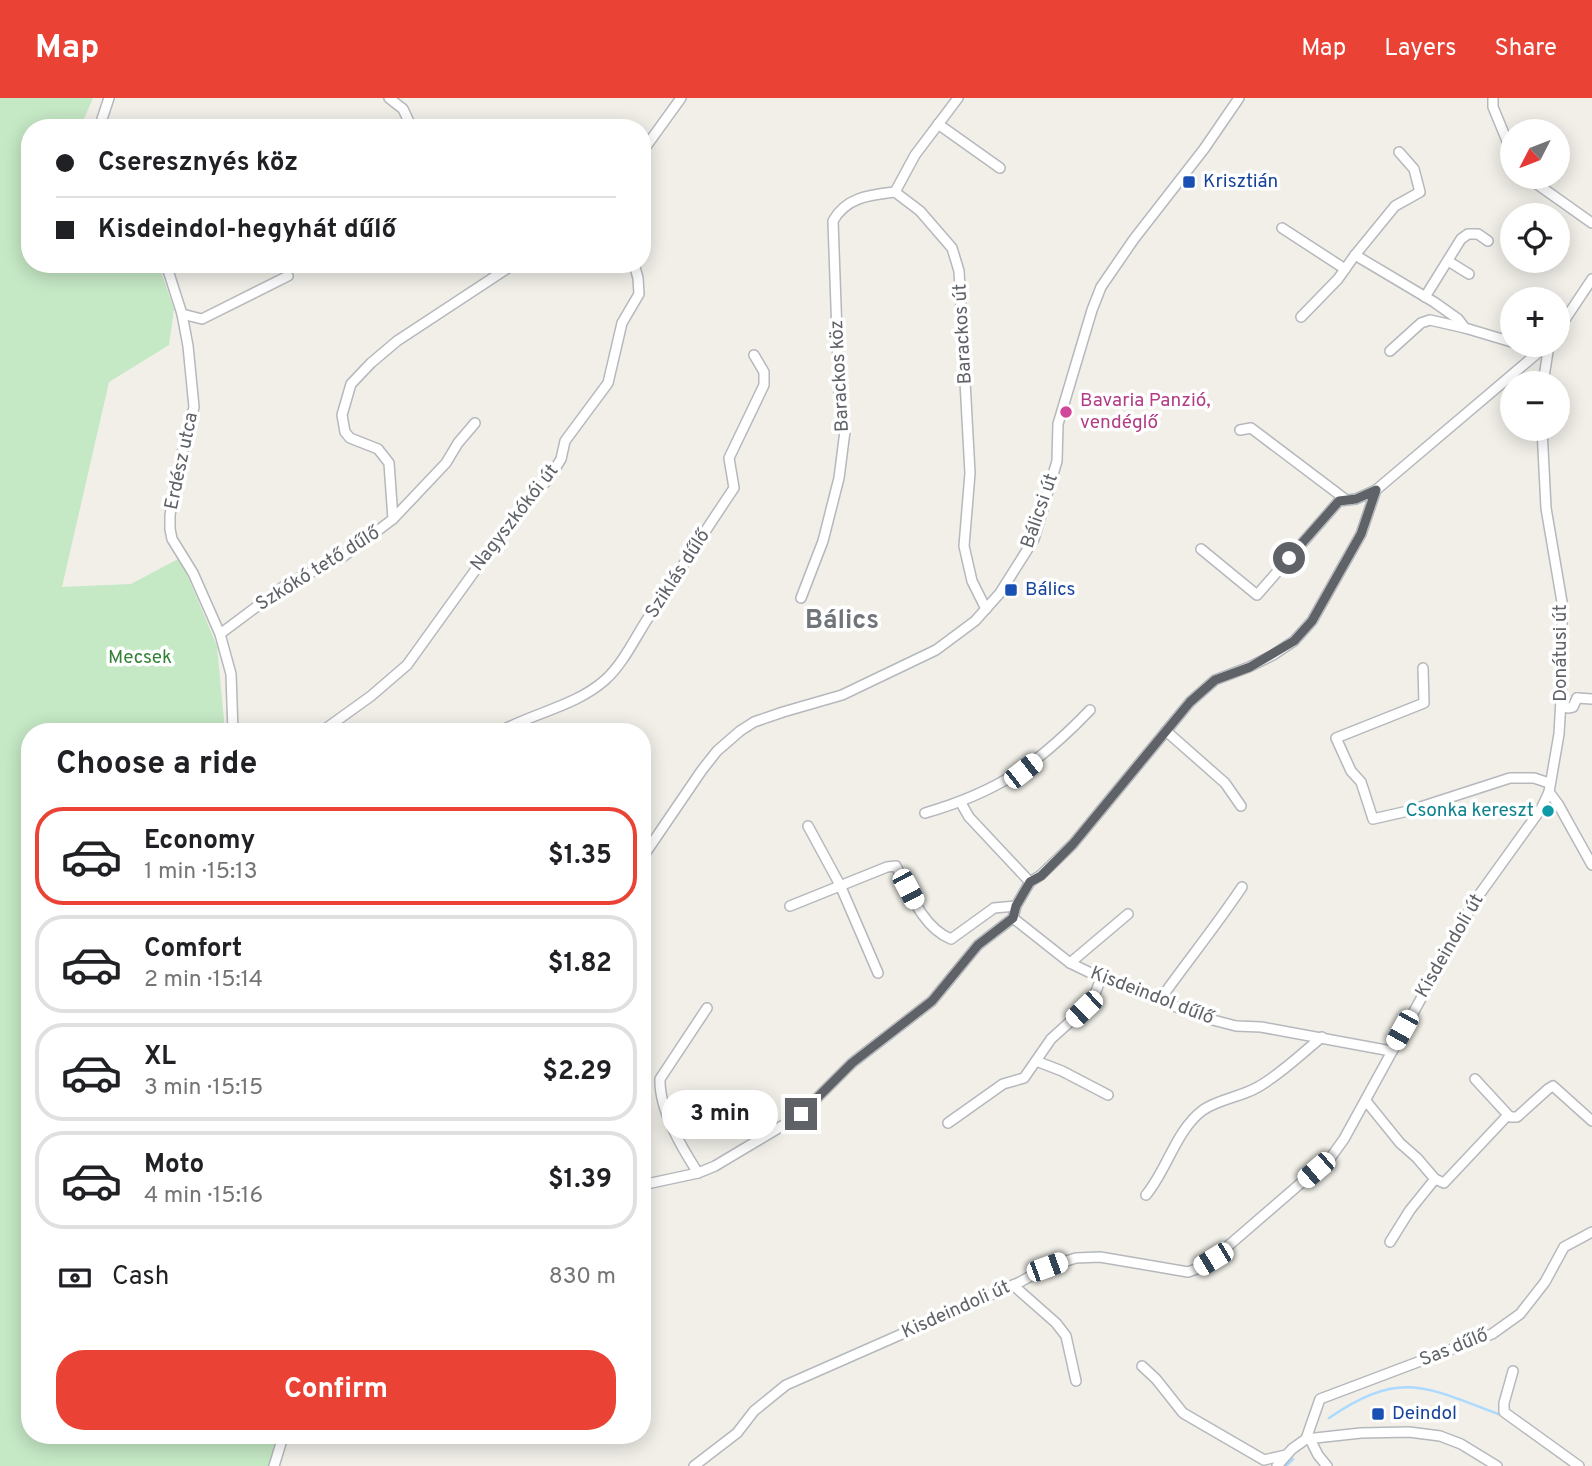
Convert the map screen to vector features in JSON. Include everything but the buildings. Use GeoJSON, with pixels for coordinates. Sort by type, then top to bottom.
{"type":"FeatureCollection","features":[{"type":"Feature","properties":{"kind":"street"},"geometry":{"type":"LineString","coordinates":[[102,119],[109,98]]}},
{"type":"Feature","properties":{"kind":"street"},"geometry":{"type":"LineString","coordinates":[[389,98],[403,109],[408,119]]}},
{"type":"Feature","properties":{"kind":"street"},"geometry":{"type":"LineString","coordinates":[[651,140],[681,98]]}},
{"type":"Feature","properties":{"kind":"street"},"geometry":{"type":"LineString","coordinates":[[895,192],[915,155],[958,98]]}},
{"type":"Feature","properties":{"kind":"street","name":"Bálicsi út"},"geometry":{"type":"LineString","coordinates":[[651,845],[702,770],[717,751],[740,731],[754,722],[842,695],[936,650],[958,635],[1000,593],[1034,539],[1057,461],[1058,424],[1101,287],[1133,239],[1204,149],[1239,98]]}},
{"type":"Feature","properties":{"kind":"street"},"geometry":{"type":"LineString","coordinates":[[1493,98],[1495,116],[1500,127]]}},
{"type":"Feature","properties":{"kind":"street"},"geometry":{"type":"LineString","coordinates":[[938,124],[1000,168]]}},
{"type":"Feature","properties":{"kind":"street"},"geometry":{"type":"LineString","coordinates":[[1301,317],[1345,269],[1395,205],[1420,192],[1414,169],[1399,152]]}},
{"type":"Feature","properties":{"kind":"street"},"geometry":{"type":"LineString","coordinates":[[1544,189],[1592,223]]}},
{"type":"Feature","properties":{"kind":"street","name":"Barackos út"},"geometry":{"type":"LineString","coordinates":[[895,192],[920,211],[952,248],[959,271],[970,473],[964,547],[972,581],[986,609]]}},
{"type":"Feature","properties":{"kind":"street","name":"Barackos köz"},"geometry":{"type":"LineString","coordinates":[[801,598],[823,541],[839,478],[845,431],[839,391],[833,221],[838,211],[862,196],[895,192]]}},
{"type":"Feature","properties":{"kind":"street"},"geometry":{"type":"LineString","coordinates":[[1282,228],[1345,269]]}},
{"type":"Feature","properties":{"kind":"street"},"geometry":{"type":"LineString","coordinates":[[1425,297],[1461,239],[1468,234],[1478,234],[1488,241]]}},
{"type":"Feature","properties":{"kind":"street"},"geometry":{"type":"LineString","coordinates":[[1355,256],[1425,297],[1458,319],[1465,328]]}},
{"type":"Feature","properties":{"kind":"street"},"geometry":{"type":"LineString","coordinates":[[1448,261],[1469,274]]}},
{"type":"Feature","properties":{"kind":"street","name":"Erdész utca"},"geometry":{"type":"LineString","coordinates":[[169,273],[190,359],[194,407],[180,461],[170,514],[170,529],[172,539],[193,573],[220,634],[231,674],[233,723]]}},
{"type":"Feature","properties":{"kind":"street","name":"Szkókó tető dűlő"},"geometry":{"type":"LineString","coordinates":[[220,634],[287,584],[344,556],[393,519],[389,463],[378,449],[350,438],[345,432],[342,415],[351,384],[397,341],[500,273]]}},
{"type":"Feature","properties":{"kind":"street","name":"Nagyszkókói út"},"geometry":{"type":"LineString","coordinates":[[334,723],[407,665],[510,522],[550,477],[561,459],[565,441],[608,383],[622,323],[639,294],[637,273]]}},
{"type":"Feature","properties":{"kind":"street"},"geometry":{"type":"LineString","coordinates":[[181,314],[202,319],[288,276]]}},
{"type":"Feature","properties":{"kind":"street"},"geometry":{"type":"LineString","coordinates":[[1570,312],[1592,279]]}},
{"type":"Feature","properties":{"kind":"street"},"geometry":{"type":"LineString","coordinates":[[1390,351],[1421,323],[1430,320],[1500,338]]}},
{"type":"Feature","properties":{"kind":"street","name":"Sziklás dűlő"},"geometry":{"type":"LineString","coordinates":[[515,723],[554,708],[606,679],[626,653],[734,488],[729,458],[764,385],[764,372],[754,355]]}},
{"type":"Feature","properties":{"kind":"street"},"geometry":{"type":"LineString","coordinates":[[1201,549],[1257,594],[1339,501],[1356,499],[1376,490],[1533,357]]}},
{"type":"Feature","properties":{"kind":"street"},"geometry":{"type":"LineString","coordinates":[[393,519],[446,463],[475,423]]}},
{"type":"Feature","properties":{"kind":"street"},"geometry":{"type":"LineString","coordinates":[[1240,430],[1251,428],[1345,499]]}},
{"type":"Feature","properties":{"kind":"street","name":"Donátusi út"},"geometry":{"type":"LineString","coordinates":[[1543,441],[1546,508],[1562,602],[1559,733],[1549,788]]}},
{"type":"Feature","properties":{"kind":"street"},"geometry":{"type":"LineString","coordinates":[[651,1183],[698,1173],[737,1154],[801,1114],[852,1063],[932,1001],[978,945],[1013,918],[1016,906],[1030,882],[1041,876],[1073,844],[1190,702],[1215,680],[1273,655],[1294,641],[1312,621],[1361,534],[1376,490]]}},
{"type":"Feature","properties":{"kind":"street"},"geometry":{"type":"LineString","coordinates":[[1423,668],[1424,704],[1336,738],[1351,771],[1361,782],[1373,819],[1408,811],[1510,778],[1534,778],[1549,788],[1592,865]]}},
{"type":"Feature","properties":{"kind":"street"},"geometry":{"type":"LineString","coordinates":[[1560,706],[1573,707],[1577,698],[1574,691],[1562,682]]}},
{"type":"Feature","properties":{"kind":"street"},"geometry":{"type":"LineString","coordinates":[[1577,698],[1592,699]]}},
{"type":"Feature","properties":{"kind":"street"},"geometry":{"type":"LineString","coordinates":[[925,813],[961,803],[1023,771],[1058,744],[1090,709]]}},
{"type":"Feature","properties":{"kind":"street"},"geometry":{"type":"LineString","coordinates":[[1166,731],[1226,783],[1241,806]]}},
{"type":"Feature","properties":{"kind":"street","name":"Kisdeindoli út"},"geometry":{"type":"LineString","coordinates":[[694,1466],[737,1433],[754,1411],[786,1385],[1013,1285],[1047,1267],[1076,1258],[1101,1257],[1188,1272],[1213,1259],[1331,1157],[1366,1101],[1474,902],[1541,809],[1549,788]]}},
{"type":"Feature","properties":{"kind":"street"},"geometry":{"type":"LineString","coordinates":[[961,803],[969,817],[1030,882]]}},
{"type":"Feature","properties":{"kind":"street"},"geometry":{"type":"LineString","coordinates":[[808,827],[840,885],[878,973]]}},
{"type":"Feature","properties":{"kind":"street"},"geometry":{"type":"LineString","coordinates":[[790,906],[887,867],[896,866],[921,912],[940,935],[951,939],[995,908],[1016,906]]}},
{"type":"Feature","properties":{"kind":"street"},"geometry":{"type":"LineString","coordinates":[[1159,1001],[1212,933],[1242,887]]}},
{"type":"Feature","properties":{"kind":"street"},"geometry":{"type":"LineString","coordinates":[[1070,964],[1128,914]]}},
{"type":"Feature","properties":{"kind":"street","name":"Kisdeindol dűlő"},"geometry":{"type":"LineString","coordinates":[[1013,918],[1070,964],[1205,1018],[1236,1026],[1261,1027],[1391,1051]]}},
{"type":"Feature","properties":{"kind":"street"},"geometry":{"type":"LineString","coordinates":[[948,1123],[1003,1084],[1024,1078],[1051,1039],[1084,1009],[1095,994],[1101,978]]}},
{"type":"Feature","properties":{"kind":"street"},"geometry":{"type":"LineString","coordinates":[[698,1173],[678,1141],[660,1086],[663,1073],[707,1008]]}},
{"type":"Feature","properties":{"kind":"street"},"geometry":{"type":"LineString","coordinates":[[1146,1195],[1157,1181],[1185,1130],[1202,1111],[1261,1086],[1322,1037]]}},
{"type":"Feature","properties":{"kind":"street"},"geometry":{"type":"LineString","coordinates":[[1035,1060],[1108,1095]]}},
{"type":"Feature","properties":{"kind":"street"},"geometry":{"type":"LineString","coordinates":[[1475,1079],[1508,1115],[1514,1118],[1553,1086],[1592,1121]]}},
{"type":"Feature","properties":{"kind":"street"},"geometry":{"type":"LineString","coordinates":[[1366,1101],[1400,1143],[1435,1179],[1444,1183],[1508,1115]]}},
{"type":"Feature","properties":{"kind":"street"},"geometry":{"type":"LineString","coordinates":[[1390,1242],[1410,1210],[1435,1179]]}},
{"type":"Feature","properties":{"kind":"street","name":"Sas dűlő"},"geometry":{"type":"LineString","coordinates":[[1308,1439],[1317,1404],[1325,1396],[1485,1337],[1520,1314],[1545,1282],[1564,1247],[1592,1232]]}},
{"type":"Feature","properties":{"kind":"street"},"geometry":{"type":"LineString","coordinates":[[1013,1285],[1056,1323],[1066,1336],[1076,1381]]}},
{"type":"Feature","properties":{"kind":"street"},"geometry":{"type":"LineString","coordinates":[[1142,1366],[1183,1413],[1198,1423],[1264,1460],[1288,1455]]}},
{"type":"Feature","properties":{"kind":"street"},"geometry":{"type":"LineString","coordinates":[[1513,1371],[1504,1412],[1579,1466]]}},
{"type":"Feature","properties":{"kind":"street"},"geometry":{"type":"LineString","coordinates":[[1277,1466],[1292,1448],[1308,1439],[1390,1433],[1440,1436],[1461,1444],[1497,1466]]}},
{"type":"Feature","properties":{"kind":"street"},"geometry":{"type":"LineString","coordinates":[[1308,1439],[1327,1466]]}},
{"type":"Feature","properties":{"kind":"street"},"geometry":{"type":"LineString","coordinates":[[274,1466],[281,1444]]}},
{"type":"Feature","properties":{"kind":"green space","name":"Mecsek"},"geometry":{"type":"Polygon","coordinates":[[[0,98],[93,98],[84,119],[21,119],[21,273],[161,273],[174,309],[169,345],[109,382],[62,587],[131,584],[180,558],[217,646],[224,723],[21,723],[21,1444],[275,1444],[269,1466],[0,1466],[0,98]]]}},
{"type":"Feature","properties":{"kind":"waterway"},"geometry":{"type":"LineString","coordinates":[[1329,1418],[1375,1393],[1394,1388],[1431,1390],[1498,1414]]}},
{"type":"Feature","properties":{"kind":"waterway"},"geometry":{"type":"LineString","coordinates":[[1286,1466],[1293,1459]]}},
{"type":"Feature","properties":{"kind":"place","name":"Krisztián"},"geometry":{"type":"Point","coordinates":[1189,182]}},
{"type":"Feature","properties":{"kind":"place","name":"Bavaria Panzió, vendéglő"},"geometry":{"type":"Point","coordinates":[1066,412]}},
{"type":"Feature","properties":{"kind":"place","name":"Bálics"},"geometry":{"type":"Point","coordinates":[1011,590]}},
{"type":"Feature","properties":{"kind":"place","name":"Csonka kereszt"},"geometry":{"type":"Point","coordinates":[1548,811]}},
{"type":"Feature","properties":{"kind":"place","name":"Deindol"},"geometry":{"type":"Point","coordinates":[1378,1414]}},
{"type":"Feature","properties":{"kind":"district","name":"Bálics"},"geometry":{"type":"Point","coordinates":[842,621]}},
{"type":"Feature","properties":{"kind":"route"},"geometry":{"type":"LineString","coordinates":[[801,1114],[832,1086],[852,1063],[932,1001],[978,945],[1013,918],[1016,906],[1030,882],[1041,876],[1073,844],[1190,702],[1215,680],[1250,667],[1294,641],[1312,621],[1361,534],[1376,490],[1356,499],[1339,501],[1289,558]]}}]}
